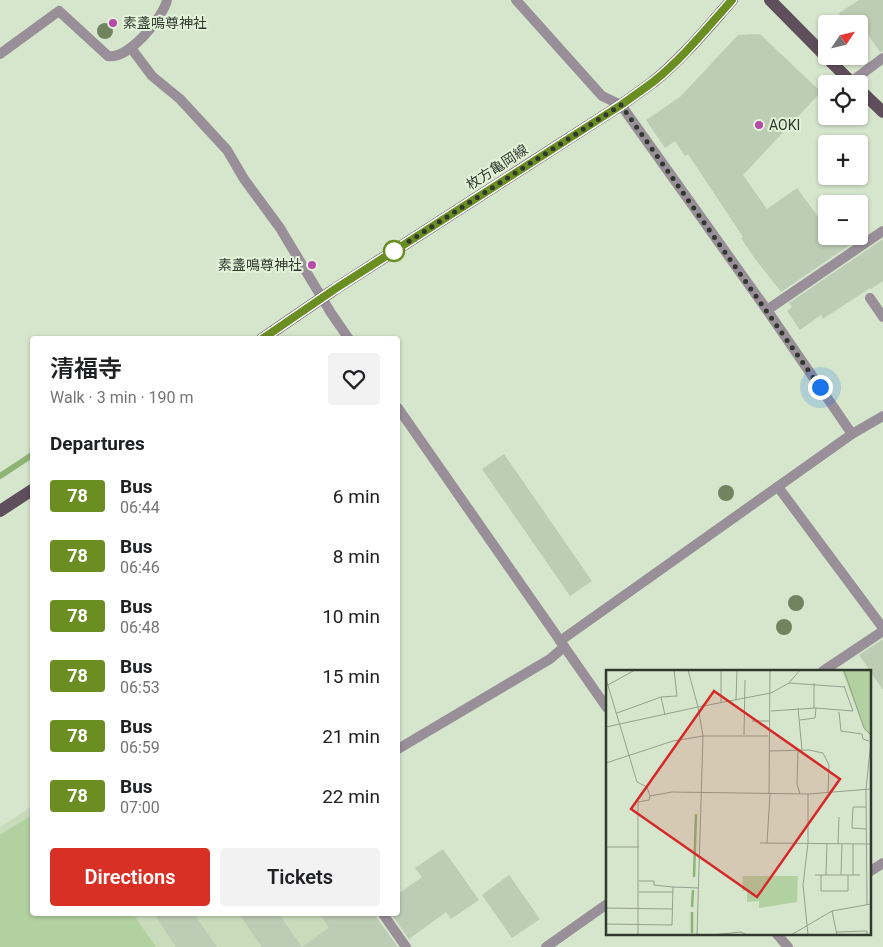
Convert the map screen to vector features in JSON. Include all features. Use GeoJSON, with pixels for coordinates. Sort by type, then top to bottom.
{"type":"FeatureCollection","features":[{"type":"Feature","properties":{"kind":"main road","name":"枚方亀岡線"},"geometry":{"type":"LineString","coordinates":[[266,336],[654,82],[702,34],[732,0]]}},
{"type":"Feature","properties":{"kind":"main road"},"geometry":{"type":"LineString","coordinates":[[770,0],[844,75]]}},
{"type":"Feature","properties":{"kind":"main road"},"geometry":{"type":"LineString","coordinates":[[868,98],[883,112]]}},
{"type":"Feature","properties":{"kind":"main road"},"geometry":{"type":"LineString","coordinates":[[0,511],[30,491]]}},
{"type":"Feature","properties":{"kind":"street"},"geometry":{"type":"LineString","coordinates":[[0,54],[59,11],[108,56],[118,56],[131,48],[161,15],[166,0]]}},
{"type":"Feature","properties":{"kind":"street"},"geometry":{"type":"LineString","coordinates":[[516,0],[602,96],[621,105],[767,310],[852,434]]}},
{"type":"Feature","properties":{"kind":"street"},"geometry":{"type":"LineString","coordinates":[[131,48],[152,76],[180,99],[226,150],[244,179],[280,228],[347,336]]}},
{"type":"Feature","properties":{"kind":"street"},"geometry":{"type":"LineString","coordinates":[[865,75],[883,58]]}},
{"type":"Feature","properties":{"kind":"street"},"geometry":{"type":"LineString","coordinates":[[767,310],[883,231]]}},
{"type":"Feature","properties":{"kind":"street"},"geometry":{"type":"LineString","coordinates":[[870,298],[883,317]]}},
{"type":"Feature","properties":{"kind":"street"},"geometry":{"type":"LineString","coordinates":[[400,411],[606,707]]}},
{"type":"Feature","properties":{"kind":"street"},"geometry":{"type":"LineString","coordinates":[[400,748],[550,659],[562,644],[852,434],[883,416]]}},
{"type":"Feature","properties":{"kind":"street"},"geometry":{"type":"LineString","coordinates":[[778,487],[883,629],[824,670]]}},
{"type":"Feature","properties":{"kind":"street"},"geometry":{"type":"LineString","coordinates":[[870,871],[883,863]]}},
{"type":"Feature","properties":{"kind":"street"},"geometry":{"type":"LineString","coordinates":[[546,947],[606,905]]}},
{"type":"Feature","properties":{"kind":"street"},"geometry":{"type":"LineString","coordinates":[[384,916],[406,947]]}},
{"type":"Feature","properties":{"kind":"street"},"geometry":{"type":"LineString","coordinates":[[777,934],[788,947]]}},
{"type":"Feature","properties":{"kind":"shaded area"},"geometry":{"type":"Polygon","coordinates":[[[30,807],[30,916],[374,916],[396,947],[0,947],[0,827],[30,807]]]}},
{"type":"Feature","properties":{"kind":"shaded area"},"geometry":{"type":"Polygon","coordinates":[[[30,816],[30,916],[134,916],[156,947],[0,947],[0,835],[30,816]]]}},
{"type":"Feature","properties":{"kind":"building"},"geometry":{"type":"Polygon","coordinates":[[[859,0],[883,0],[883,51],[880,52],[868,34],[868,15],[840,15],[839,13],[859,0]]]}},
{"type":"Feature","properties":{"kind":"building"},"geometry":{"type":"Polygon","coordinates":[[[760,34],[818,89],[818,95],[743,175],[767,209],[797,188],[818,217],[818,245],[850,245],[781,292],[753,256],[741,238],[743,237],[688,154],[685,156],[675,141],[665,148],[646,120],[680,97],[738,35],[760,34]]]}},
{"type":"Feature","properties":{"kind":"building"},"geometry":{"type":"Polygon","coordinates":[[[883,239],[883,281],[823,319],[821,315],[800,330],[787,311],[792,307],[789,303],[883,239]]]}},
{"type":"Feature","properties":{"kind":"building"},"geometry":{"type":"Polygon","coordinates":[[[504,454],[592,581],[570,596],[482,469],[504,454]]]}},
{"type":"Feature","properties":{"kind":"building"},"geometry":{"type":"Polygon","coordinates":[[[883,639],[883,690],[870,670],[859,655],[883,639]]]}},
{"type":"Feature","properties":{"kind":"building"},"geometry":{"type":"Polygon","coordinates":[[[443,849],[479,900],[451,919],[446,912],[409,939],[392,916],[400,916],[400,893],[422,877],[415,868],[443,849]]]}},
{"type":"Feature","properties":{"kind":"building"},"geometry":{"type":"Polygon","coordinates":[[[509,875],[540,919],[512,938],[482,895],[509,875]]]}},
{"type":"Feature","properties":{"kind":"building"},"geometry":{"type":"Polygon","coordinates":[[[155,916],[195,916],[217,947],[176,947],[155,916]]]}},
{"type":"Feature","properties":{"kind":"building"},"geometry":{"type":"Polygon","coordinates":[[[240,916],[280,916],[302,947],[262,947],[240,916]]]}},
{"type":"Feature","properties":{"kind":"building"},"geometry":{"type":"Polygon","coordinates":[[[321,916],[376,916],[398,947],[302,947],[329,928],[321,916]]]}},
{"type":"Feature","properties":{"kind":"waterway"},"geometry":{"type":"LineString","coordinates":[[0,476],[30,456]]}},
{"type":"Feature","properties":{"kind":"bus line","name":"78"},"geometry":{"type":"LineString","coordinates":[[266,336],[335,289],[654,82],[702,34],[732,0]]}},
{"type":"Feature","properties":{"kind":"place","name":"素盞嗚尊神社"},"geometry":{"type":"Point","coordinates":[113,23]}},
{"type":"Feature","properties":{"kind":"place","name":"AOKI"},"geometry":{"type":"Point","coordinates":[759,125]}},
{"type":"Feature","properties":{"kind":"place","name":"素盞鳴尊神社"},"geometry":{"type":"Point","coordinates":[312,265]}},
{"type":"Feature","properties":{"kind":"route"},"geometry":{"type":"LineString","coordinates":[[394,251],[621,105],[820,387]]}}]}
